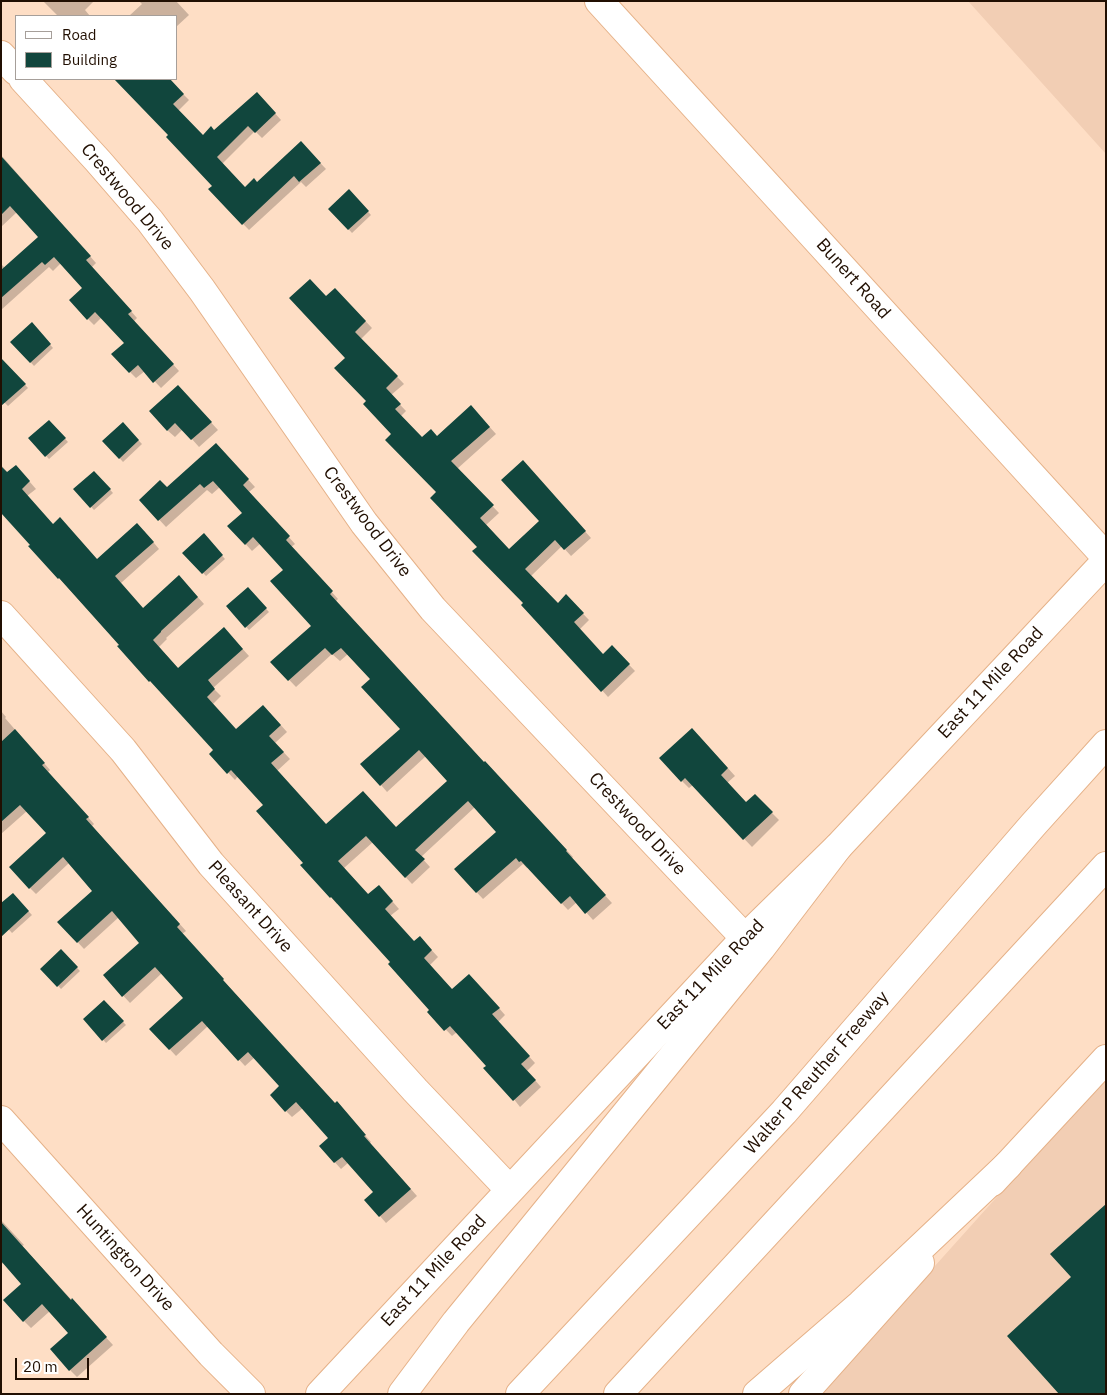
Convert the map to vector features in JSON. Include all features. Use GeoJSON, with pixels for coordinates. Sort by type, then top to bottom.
{"type":"FeatureCollection","features":[{"type":"Feature","properties":{"kind":"main road","name":"Bunert Road"},"geometry":{"type":"LineString","coordinates":[[599,1],[1106,557]]}},
{"type":"Feature","properties":{"kind":"main road"},"geometry":{"type":"LineString","coordinates":[[1,55],[15,71]]}},
{"type":"Feature","properties":{"kind":"main road","name":"Crestwood Drive"},"geometry":{"type":"LineString","coordinates":[[24,80],[98,160],[150,221],[202,290],[364,524],[434,610],[745,938]]}},
{"type":"Feature","properties":{"kind":"main road","name":"East 11 Mile Road"},"geometry":{"type":"LineString","coordinates":[[320,1394],[509,1189],[745,938],[838,847],[1106,561]]}},
{"type":"Feature","properties":{"kind":"main road","name":"Pleasant Drive"},"geometry":{"type":"LineString","coordinates":[[1,615],[123,750],[211,864],[415,1090],[509,1189]]}},
{"type":"Feature","properties":{"kind":"main road","name":"Walter P Reuther Freeway"},"geometry":{"type":"LineString","coordinates":[[520,1394],[784,1112],[1033,825],[1106,744]]}},
{"type":"Feature","properties":{"kind":"main road"},"geometry":{"type":"LineString","coordinates":[[402,1394],[456,1322],[761,948],[838,847]]}},
{"type":"Feature","properties":{"kind":"main road"},"geometry":{"type":"LineString","coordinates":[[618,1394],[1106,866]]}},
{"type":"Feature","properties":{"kind":"main road"},"geometry":{"type":"LineString","coordinates":[[803,1394],[1008,1164],[1106,1059]]}},
{"type":"Feature","properties":{"kind":"main road","name":"Huntington Drive"},"geometry":{"type":"LineString","coordinates":[[1,1120],[211,1354],[251,1394]]}},
{"type":"Feature","properties":{"kind":"main road"},"geometry":{"type":"LineString","coordinates":[[757,1394],[861,1304],[1008,1164]]}},
{"type":"Feature","properties":{"kind":"shaded area"},"geometry":{"type":"Polygon","coordinates":[[[968,1],[1106,1],[1106,154],[968,1]]]}},
{"type":"Feature","properties":{"kind":"shaded area"},"geometry":{"type":"Polygon","coordinates":[[[1106,1080],[1106,1394],[820,1394],[1004,1189],[1106,1080]]]}},
{"type":"Feature","properties":{"kind":"building"},"geometry":{"type":"Polygon","coordinates":[[[115,80],[171,80],[184,94],[173,104],[203,135],[211,126],[214,130],[257,92],[276,113],[255,133],[248,126],[217,157],[245,187],[254,178],[257,182],[301,141],[321,163],[299,182],[294,176],[242,225],[208,189],[212,186],[166,137],[168,135],[115,80]]]}},
{"type":"Feature","properties":{"kind":"building"},"geometry":{"type":"Polygon","coordinates":[[[1,156],[91,256],[86,260],[132,311],[128,314],[174,364],[153,383],[138,365],[129,373],[111,354],[124,343],[95,312],[87,320],[69,300],[82,288],[54,257],[45,265],[42,262],[1,298],[1,270],[38,237],[10,206],[1,215],[1,156]]]}},
{"type":"Feature","properties":{"kind":"building"},"geometry":{"type":"Polygon","coordinates":[[[349,189],[369,211],[348,230],[328,209],[349,189]]]}},
{"type":"Feature","properties":{"kind":"building"},"geometry":{"type":"Polygon","coordinates":[[[310,279],[326,296],[335,288],[366,321],[355,332],[398,376],[386,388],[401,404],[395,409],[422,437],[431,429],[437,436],[471,405],[490,427],[451,461],[494,505],[480,518],[509,549],[539,521],[501,480],[523,460],[586,531],[564,550],[555,540],[525,569],[558,603],[566,594],[584,613],[574,622],[603,654],[612,645],[630,664],[601,692],[521,605],[523,603],[472,551],[477,547],[430,498],[436,492],[385,440],[391,434],[363,404],[366,401],[334,368],[345,358],[289,298],[310,279]]]}},
{"type":"Feature","properties":{"kind":"building"},"geometry":{"type":"Polygon","coordinates":[[[32,322],[51,344],[30,363],[10,342],[32,322]]]}},
{"type":"Feature","properties":{"kind":"building"},"geometry":{"type":"Polygon","coordinates":[[[1,358],[26,384],[1,406],[1,358]]]}},
{"type":"Feature","properties":{"kind":"building"},"geometry":{"type":"Polygon","coordinates":[[[178,385],[212,422],[191,440],[175,423],[167,431],[149,411],[178,385]]]}},
{"type":"Feature","properties":{"kind":"building"},"geometry":{"type":"Polygon","coordinates":[[[49,420],[66,438],[45,457],[28,438],[49,420]]]}},
{"type":"Feature","properties":{"kind":"building"},"geometry":{"type":"Polygon","coordinates":[[[123,422],[139,440],[119,459],[102,441],[123,422]]]}},
{"type":"Feature","properties":{"kind":"building"},"geometry":{"type":"Polygon","coordinates":[[[216,443],[249,479],[243,485],[290,536],[286,540],[333,591],[330,594],[567,850],[606,895],[585,914],[570,896],[561,904],[516,858],[476,893],[454,869],[496,832],[468,801],[415,850],[425,859],[405,878],[366,836],[338,861],[368,894],[379,885],[393,901],[385,909],[414,941],[420,936],[432,950],[424,958],[452,989],[469,974],[500,1008],[492,1014],[530,1056],[521,1064],[536,1080],[513,1101],[483,1068],[486,1066],[450,1026],[444,1031],[427,1012],[429,1010],[388,964],[390,962],[300,865],[303,863],[256,811],[263,805],[231,770],[227,774],[209,754],[213,750],[149,682],[117,646],[119,645],[28,546],[30,545],[1,513],[1,466],[7,472],[16,465],[30,481],[22,489],[53,524],[60,517],[97,559],[137,523],[154,542],[115,576],[143,608],[179,575],[198,597],[153,640],[178,668],[224,627],[243,649],[208,680],[215,689],[207,697],[236,729],[263,705],[281,725],[269,736],[284,752],[271,763],[326,824],[363,791],[396,827],[447,781],[419,750],[380,786],[360,764],[400,729],[361,687],[370,679],[341,648],[332,655],[325,648],[288,681],[270,662],[311,626],[270,581],[283,570],[253,537],[245,545],[227,526],[242,513],[213,481],[204,488],[200,484],[158,521],[139,500],[160,480],[167,487],[216,443]]]}},
{"type":"Feature","properties":{"kind":"building"},"geometry":{"type":"Polygon","coordinates":[[[94,471],[111,489],[90,508],[73,489],[94,471]]]}},
{"type":"Feature","properties":{"kind":"building"},"geometry":{"type":"Polygon","coordinates":[[[204,533],[223,555],[202,574],[182,553],[204,533]]]}},
{"type":"Feature","properties":{"kind":"building"},"geometry":{"type":"Polygon","coordinates":[[[248,587],[267,608],[245,628],[226,606],[248,587]]]}},
{"type":"Feature","properties":{"kind":"building"},"geometry":{"type":"Polygon","coordinates":[[[692,728],[728,768],[721,775],[746,802],[755,794],[773,812],[743,840],[685,778],[681,782],[659,758],[692,728]]]}},
{"type":"Feature","properties":{"kind":"building"},"geometry":{"type":"Polygon","coordinates":[[[15,729],[45,763],[42,765],[89,817],[86,819],[180,924],[177,927],[335,1103],[337,1101],[366,1135],[364,1136],[411,1189],[379,1217],[364,1200],[373,1192],[342,1157],[334,1163],[319,1146],[328,1138],[296,1102],[285,1112],[270,1095],[279,1086],[248,1052],[238,1061],[202,1021],[169,1050],[149,1029],[183,998],[155,967],[122,997],[103,975],[139,943],[112,911],[77,943],[57,922],[92,891],[63,857],[29,889],[9,867],[46,833],[20,805],[1,822],[1,742],[15,729]]]}},
{"type":"Feature","properties":{"kind":"building"},"geometry":{"type":"Polygon","coordinates":[[[13,893],[29,911],[1,937],[1,903],[13,893]]]}},
{"type":"Feature","properties":{"kind":"building"},"geometry":{"type":"Polygon","coordinates":[[[61,949],[78,967],[57,987],[40,969],[61,949]]]}},
{"type":"Feature","properties":{"kind":"building"},"geometry":{"type":"Polygon","coordinates":[[[104,1000],[124,1021],[102,1041],[83,1019],[104,1000]]]}},
{"type":"Feature","properties":{"kind":"building"},"geometry":{"type":"Polygon","coordinates":[[[1106,1204],[1106,1394],[1059,1394],[1007,1336],[1071,1277],[1050,1254],[1106,1204]]]}},
{"type":"Feature","properties":{"kind":"building"},"geometry":{"type":"Polygon","coordinates":[[[1,1222],[107,1337],[69,1371],[50,1349],[68,1333],[42,1304],[23,1322],[3,1300],[21,1284],[1,1261],[1,1222]]]}}]}
